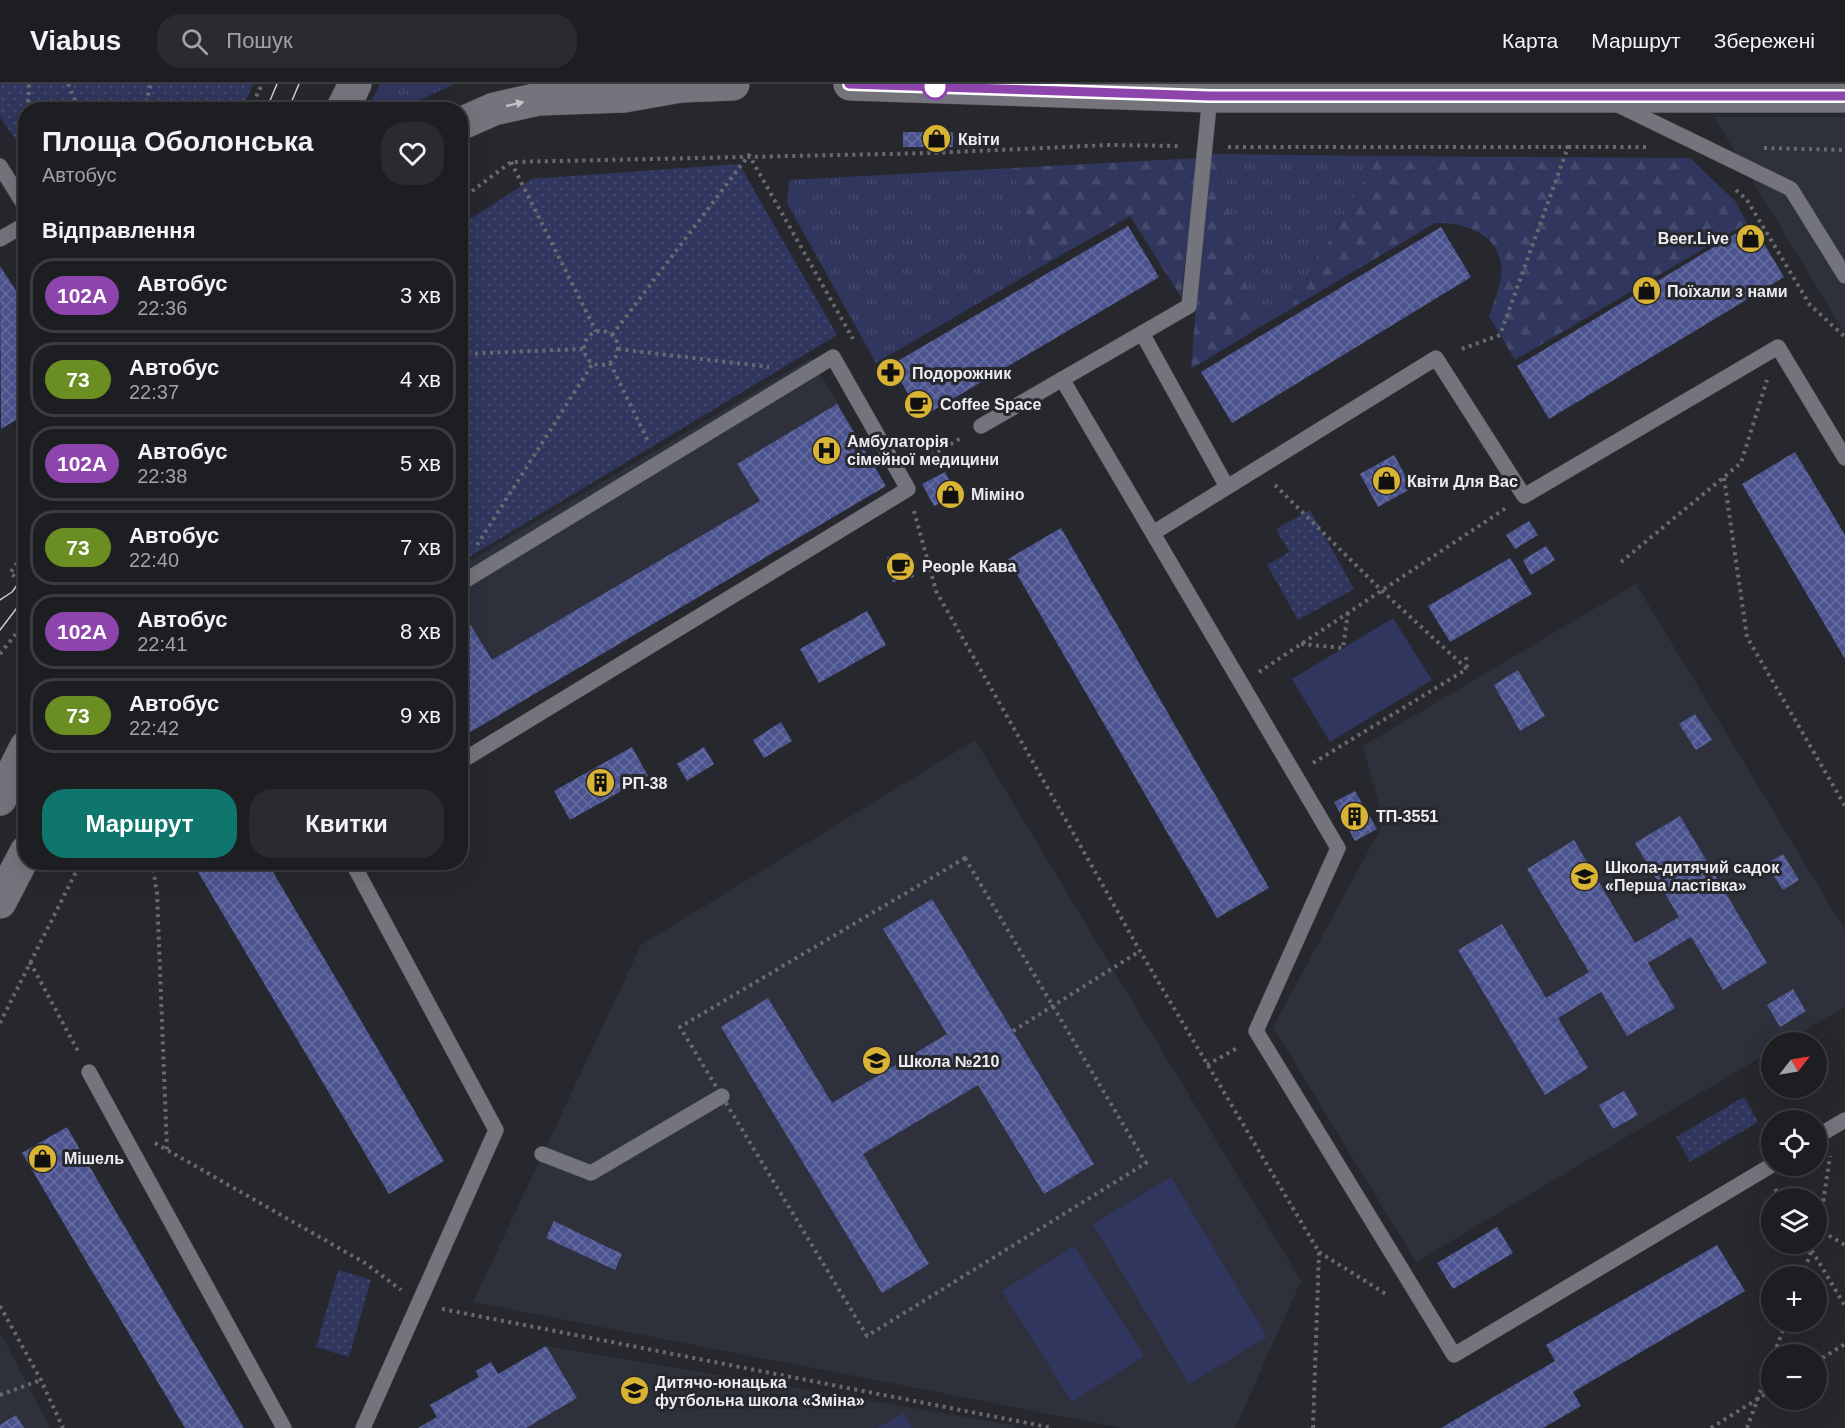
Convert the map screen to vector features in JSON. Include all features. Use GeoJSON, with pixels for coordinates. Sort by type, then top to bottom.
{"type":"FeatureCollection","features":[{"type":"Feature","properties":{"kind":"main road"},"geometry":{"type":"LineString","coordinates":[[346,102],[355,84]]}},
{"type":"Feature","properties":{"kind":"main road"},"geometry":{"type":"LineString","coordinates":[[567,84],[624,96]]}},
{"type":"Feature","properties":{"kind":"main road"},"geometry":{"type":"LineString","coordinates":[[468,120],[494,109],[539,99],[624,96],[684,85],[733,84]]}},
{"type":"Feature","properties":{"kind":"main road"},"geometry":{"type":"LineString","coordinates":[[850,84],[1210,96],[1845,96]]}},
{"type":"Feature","properties":{"kind":"main road"},"geometry":{"type":"LineString","coordinates":[[0,799],[18,763]]}},
{"type":"Feature","properties":{"kind":"main road"},"geometry":{"type":"LineString","coordinates":[[0,902],[18,867]]}},
{"type":"Feature","properties":{"kind":"lane"},"geometry":{"type":"LineString","coordinates":[[981,426],[1190,306],[1210,96]]}},
{"type":"Feature","properties":{"kind":"lane"},"geometry":{"type":"LineString","coordinates":[[1600,96],[1791,189],[1845,276]]}},
{"type":"Feature","properties":{"kind":"lane"},"geometry":{"type":"LineString","coordinates":[[0,166],[18,195]]}},
{"type":"Feature","properties":{"kind":"lane"},"geometry":{"type":"LineString","coordinates":[[0,239],[18,229]]}},
{"type":"Feature","properties":{"kind":"lane"},"geometry":{"type":"LineString","coordinates":[[1142,333],[1227,487]]}},
{"type":"Feature","properties":{"kind":"lane"},"geometry":{"type":"LineString","coordinates":[[1153,532],[1436,358],[1524,496],[1778,346],[1845,458]]}},
{"type":"Feature","properties":{"kind":"lane"},"geometry":{"type":"LineString","coordinates":[[468,579],[833,357],[908,489],[468,757]]}},
{"type":"Feature","properties":{"kind":"lane"},"geometry":{"type":"LineString","coordinates":[[1062,379],[1338,848],[1257,1031],[1454,1354],[1761,1172]]}},
{"type":"Feature","properties":{"kind":"lane"},"geometry":{"type":"LineString","coordinates":[[356,870],[496,1130],[363,1428]]}},
{"type":"Feature","properties":{"kind":"lane"},"geometry":{"type":"LineString","coordinates":[[89,1072],[284,1428]]}},
{"type":"Feature","properties":{"kind":"lane"},"geometry":{"type":"LineString","coordinates":[[542,1154],[591,1173],[722,1095]]}},
{"type":"Feature","properties":{"kind":"lane"},"geometry":{"type":"LineString","coordinates":[[1827,1131],[1840,1123]]}},
{"type":"Feature","properties":{"kind":"path"},"geometry":{"type":"LineString","coordinates":[[28,102],[29,84]]}},
{"type":"Feature","properties":{"kind":"path"},"geometry":{"type":"LineString","coordinates":[[68,84],[76,102]]}},
{"type":"Feature","properties":{"kind":"path"},"geometry":{"type":"LineString","coordinates":[[146,102],[151,84]]}},
{"type":"Feature","properties":{"kind":"path"},"geometry":{"type":"LineString","coordinates":[[254,102],[262,84]]}},
{"type":"Feature","properties":{"kind":"path"},"geometry":{"type":"LineString","coordinates":[[468,194],[512,162],[749,155],[932,153],[1109,145],[1568,147],[1500,335],[1436,358]]}},
{"type":"Feature","properties":{"kind":"path"},"geometry":{"type":"LineString","coordinates":[[612,335],[749,155]]}},
{"type":"Feature","properties":{"kind":"path"},"geometry":{"type":"LineString","coordinates":[[749,155],[853,339]]}},
{"type":"Feature","properties":{"kind":"path"},"geometry":{"type":"LineString","coordinates":[[512,162],[596,331]]}},
{"type":"Feature","properties":{"kind":"path"},"geometry":{"type":"LineString","coordinates":[[1730,185],[1747,200],[1810,305],[1845,337]]}},
{"type":"Feature","properties":{"kind":"path"},"geometry":{"type":"LineString","coordinates":[[601,330],[612,335],[618,344],[617,355],[610,363],[604,365],[588,360],[584,349],[586,338],[596,331],[601,330]]}},
{"type":"Feature","properties":{"kind":"path"},"geometry":{"type":"LineString","coordinates":[[1621,562],[1741,463],[1778,346]]}},
{"type":"Feature","properties":{"kind":"path"},"geometry":{"type":"LineString","coordinates":[[468,354],[584,349]]}},
{"type":"Feature","properties":{"kind":"path"},"geometry":{"type":"LineString","coordinates":[[618,349],[777,368]]}},
{"type":"Feature","properties":{"kind":"path"},"geometry":{"type":"LineString","coordinates":[[473,551],[593,363]]}},
{"type":"Feature","properties":{"kind":"path"},"geometry":{"type":"LineString","coordinates":[[610,363],[650,446]]}},
{"type":"Feature","properties":{"kind":"path"},"geometry":{"type":"LineString","coordinates":[[981,426],[927,458],[908,489],[936,591],[1140,951],[1319,1252],[1390,1296]]}},
{"type":"Feature","properties":{"kind":"path"},"geometry":{"type":"LineString","coordinates":[[1257,468],[1381,590],[1467,669]]}},
{"type":"Feature","properties":{"kind":"path"},"geometry":{"type":"LineString","coordinates":[[1724,478],[1748,637],[1845,806]]}},
{"type":"Feature","properties":{"kind":"path"},"geometry":{"type":"LineString","coordinates":[[1242,684],[1524,496]]}},
{"type":"Feature","properties":{"kind":"path"},"geometry":{"type":"LineString","coordinates":[[18,562],[10,573],[18,579]]}},
{"type":"Feature","properties":{"kind":"path"},"geometry":{"type":"LineString","coordinates":[[1300,644],[1343,648],[1348,612]]}},
{"type":"Feature","properties":{"kind":"path"},"geometry":{"type":"LineString","coordinates":[[0,654],[18,631]]}},
{"type":"Feature","properties":{"kind":"path"},"geometry":{"type":"LineString","coordinates":[[1466,657],[1467,669]]}},
{"type":"Feature","properties":{"kind":"path"},"geometry":{"type":"LineString","coordinates":[[1294,774],[1467,669]]}},
{"type":"Feature","properties":{"kind":"path"},"geometry":{"type":"LineString","coordinates":[[965,858],[1054,1006],[1146,1163],[867,1335],[680,1027],[965,858]]}},
{"type":"Feature","properties":{"kind":"path"},"geometry":{"type":"LineString","coordinates":[[0,1023],[77,870]]}},
{"type":"Feature","properties":{"kind":"path"},"geometry":{"type":"LineString","coordinates":[[153,870],[157,892],[167,1150]]}},
{"type":"Feature","properties":{"kind":"path"},"geometry":{"type":"LineString","coordinates":[[1013,1031],[1140,951]]}},
{"type":"Feature","properties":{"kind":"path"},"geometry":{"type":"LineString","coordinates":[[30,962],[89,1072]]}},
{"type":"Feature","properties":{"kind":"path"},"geometry":{"type":"LineString","coordinates":[[115,1121],[365,1263],[419,1304],[1053,1428]]}},
{"type":"Feature","properties":{"kind":"path"},"geometry":{"type":"LineString","coordinates":[[1827,1188],[1840,1123]]}},
{"type":"Feature","properties":{"kind":"path"},"geometry":{"type":"LineString","coordinates":[[1827,1234],[1845,1245]]}},
{"type":"Feature","properties":{"kind":"path"},"geometry":{"type":"LineString","coordinates":[[1313,1428],[1319,1252]]}},
{"type":"Feature","properties":{"kind":"path"},"geometry":{"type":"LineString","coordinates":[[1814,1254],[1845,1306]]}},
{"type":"Feature","properties":{"kind":"path"},"geometry":{"type":"LineString","coordinates":[[0,1306],[41,1380],[63,1428]]}},
{"type":"Feature","properties":{"kind":"path"},"geometry":{"type":"LineString","coordinates":[[1827,1355],[1845,1344]]}},
{"type":"Feature","properties":{"kind":"path"},"geometry":{"type":"LineString","coordinates":[[0,1395],[41,1380]]}},
{"type":"Feature","properties":{"kind":"path"},"geometry":{"type":"LineString","coordinates":[[1747,1428],[1761,1391]]}},
{"type":"Feature","properties":{"kind":"path"},"geometry":{"type":"LineString","coordinates":[[1711,1428],[1761,1397]]}},
{"type":"Feature","properties":{"kind":"shaded area"},"geometry":{"type":"Polygon","coordinates":[[[1714,117],[1845,117],[1845,334],[1714,117]]]}},
{"type":"Feature","properties":{"kind":"shaded area"},"geometry":{"type":"Polygon","coordinates":[[[811,358],[886,486],[468,734],[468,562],[811,358]]]}},
{"type":"Feature","properties":{"kind":"shaded area","name":"Школа-дитячий садок «Перша ластівка»"},"geometry":{"type":"Polygon","coordinates":[[[1636,584],[1845,930],[1845,1007],[1802,1032],[1761,1032],[1761,1057],[1416,1262],[1273,1027],[1384,822],[1363,746],[1636,584]]]}},
{"type":"Feature","properties":{"kind":"shaded area","name":"Школа №210"},"geometry":{"type":"Polygon","coordinates":[[[975,740],[1301,1281],[1235,1428],[1122,1428],[473,1302],[641,945],[975,740]]]}},
{"type":"Feature","properties":{"kind":"shaded area"},"geometry":{"type":"Polygon","coordinates":[[[0,1332],[50,1428],[0,1428],[0,1332]]]}},
{"type":"Feature","properties":{"kind":"shaded area","name":"Дитячо-юнацька футбольна школа «Зміна»"},"geometry":{"type":"Polygon","coordinates":[[[546,1346],[1013,1425],[1015,1428],[418,1428],[436,1417],[430,1405],[478,1377],[476,1371],[491,1362],[498,1374],[546,1346]]]}},
{"type":"Feature","properties":{"kind":"green space"},"geometry":{"type":"Polygon","coordinates":[[[0,84],[253,84],[245,102],[18,102],[18,143],[0,117],[0,84]]]}},
{"type":"Feature","properties":{"kind":"green space"},"geometry":{"type":"Polygon","coordinates":[[[380,84],[454,84],[416,102],[371,102],[380,84]]]}},
{"type":"Feature","properties":{"kind":"green space"},"geometry":{"type":"Polygon","coordinates":[[[1208,154],[1216,154],[1257,329],[1191,369],[1208,154]]]}},
{"type":"Feature","properties":{"kind":"green space"},"geometry":{"type":"Polygon","coordinates":[[[1216,154],[1378,156],[1289,310],[1257,329],[1216,154]]]}},
{"type":"Feature","properties":{"kind":"green space"},"geometry":{"type":"Polygon","coordinates":[[[1378,156],[1690,158],[1735,201],[1747,223],[1515,360],[1489,316],[1501,276],[1501,262],[1497,251],[1482,234],[1459,225],[1435,223],[1289,310],[1378,156]]]}},
{"type":"Feature","properties":{"kind":"green space"},"geometry":{"type":"Polygon","coordinates":[[[1198,158],[1181,297],[1130,216],[1035,270],[1013,168],[1198,158]]]}},
{"type":"Feature","properties":{"kind":"green space"},"geometry":{"type":"Polygon","coordinates":[[[739,164],[837,335],[468,558],[468,220],[532,179],[739,164]]]}},
{"type":"Feature","properties":{"kind":"green space"},"geometry":{"type":"Polygon","coordinates":[[[1013,168],[1035,270],[876,363],[787,203],[789,180],[1013,168]]]}},
{"type":"Feature","properties":{"kind":"green space"},"geometry":{"type":"Polygon","coordinates":[[[1310,510],[1354,589],[1298,620],[1267,565],[1289,552],[1276,529],[1310,510]]]}},
{"type":"Feature","properties":{"kind":"green space"},"geometry":{"type":"Polygon","coordinates":[[[1393,618],[1432,680],[1330,742],[1292,679],[1393,618]]]}},
{"type":"Feature","properties":{"kind":"green space"},"geometry":{"type":"Polygon","coordinates":[[[1744,1097],[1758,1122],[1690,1162],[1676,1137],[1744,1097]]]}},
{"type":"Feature","properties":{"kind":"green space"},"geometry":{"type":"Polygon","coordinates":[[[1171,1177],[1267,1337],[1189,1384],[1093,1224],[1171,1177]]]}},
{"type":"Feature","properties":{"kind":"green space"},"geometry":{"type":"Polygon","coordinates":[[[1074,1246],[1144,1356],[1072,1402],[1002,1291],[1074,1246]]]}},
{"type":"Feature","properties":{"kind":"green space"},"geometry":{"type":"Polygon","coordinates":[[[338,1270],[371,1280],[349,1357],[316,1347],[338,1270]]]}},
{"type":"Feature","properties":{"kind":"green space"},"geometry":{"type":"Polygon","coordinates":[[[903,1413],[912,1428],[877,1428],[903,1413]]]}},
{"type":"Feature","properties":{"kind":"building"},"geometry":{"type":"Polygon","coordinates":[[[903,132],[953,132],[953,147],[903,147],[903,132]]]}},
{"type":"Feature","properties":{"kind":"building"},"geometry":{"type":"Polygon","coordinates":[[[1752,224],[1784,277],[1549,419],[1517,366],[1752,224]]]}},
{"type":"Feature","properties":{"kind":"building"},"geometry":{"type":"Polygon","coordinates":[[[1128,226],[1159,277],[922,417],[891,365],[1128,226]]]}},
{"type":"Feature","properties":{"kind":"building"},"geometry":{"type":"Polygon","coordinates":[[[1441,227],[1471,277],[1232,423],[1201,372],[1441,227]]]}},
{"type":"Feature","properties":{"kind":"building"},"geometry":{"type":"Polygon","coordinates":[[[0,266],[18,294],[18,419],[1,429],[0,266]]]}},
{"type":"Feature","properties":{"kind":"building"},"geometry":{"type":"Polygon","coordinates":[[[837,404],[886,486],[468,733],[468,621],[492,660],[760,501],[737,464],[837,404]]]}},
{"type":"Feature","properties":{"kind":"building"},"geometry":{"type":"Polygon","coordinates":[[[1795,452],[1845,535],[1845,659],[1742,484],[1795,452]]]}},
{"type":"Feature","properties":{"kind":"building"},"geometry":{"type":"Polygon","coordinates":[[[1394,455],[1412,488],[1378,507],[1360,474],[1394,455]]]}},
{"type":"Feature","properties":{"kind":"building"},"geometry":{"type":"Polygon","coordinates":[[[945,472],[957,494],[934,506],[922,484],[945,472]]]}},
{"type":"Feature","properties":{"kind":"building"},"geometry":{"type":"Polygon","coordinates":[[[1529,521],[1538,535],[1515,549],[1506,535],[1529,521]]]}},
{"type":"Feature","properties":{"kind":"building"},"geometry":{"type":"Polygon","coordinates":[[[1061,528],[1269,888],[1217,918],[1008,559],[1061,528]]]}},
{"type":"Feature","properties":{"kind":"building"},"geometry":{"type":"Polygon","coordinates":[[[1546,546],[1555,560],[1531,575],[1523,560],[1546,546]]]}},
{"type":"Feature","properties":{"kind":"building"},"geometry":{"type":"Polygon","coordinates":[[[908,552],[914,577],[893,582],[887,557],[908,552]]]}},
{"type":"Feature","properties":{"kind":"building"},"geometry":{"type":"Polygon","coordinates":[[[1510,558],[1532,594],[1450,642],[1428,606],[1510,558]]]}},
{"type":"Feature","properties":{"kind":"building"},"geometry":{"type":"Polygon","coordinates":[[[867,611],[886,645],[819,683],[800,649],[867,611]]]}},
{"type":"Feature","properties":{"kind":"building"},"geometry":{"type":"Polygon","coordinates":[[[1518,670],[1545,716],[1520,731],[1494,685],[1518,670]]]}},
{"type":"Feature","properties":{"kind":"building"},"geometry":{"type":"Polygon","coordinates":[[[1695,714],[1712,740],[1696,750],[1679,724],[1695,714]]]}},
{"type":"Feature","properties":{"kind":"building"},"geometry":{"type":"Polygon","coordinates":[[[781,722],[792,741],[764,758],[753,740],[781,722]]]}},
{"type":"Feature","properties":{"kind":"building","name":"РП-38"},"geometry":{"type":"Polygon","coordinates":[[[632,747],[648,776],[570,820],[554,791],[632,747]]]}},
{"type":"Feature","properties":{"kind":"building"},"geometry":{"type":"Polygon","coordinates":[[[704,747],[714,764],[687,781],[677,764],[704,747]]]}},
{"type":"Feature","properties":{"kind":"building","name":"ТП-3551"},"geometry":{"type":"Polygon","coordinates":[[[1355,791],[1377,829],[1355,841],[1334,802],[1355,791]]]}},
{"type":"Feature","properties":{"kind":"building"},"geometry":{"type":"Polygon","coordinates":[[[1680,816],[1767,963],[1723,990],[1691,937],[1648,963],[1675,1008],[1627,1036],[1601,992],[1558,1018],[1588,1068],[1545,1095],[1458,950],[1502,924],[1546,998],[1589,972],[1527,869],[1574,840],[1635,943],[1679,917],[1635,843],[1680,816]]]}},
{"type":"Feature","properties":{"kind":"building"},"geometry":{"type":"Polygon","coordinates":[[[1783,854],[1799,880],[1783,890],[1766,864],[1783,854]]]}},
{"type":"Feature","properties":{"kind":"building"},"geometry":{"type":"Polygon","coordinates":[[[197,870],[272,870],[444,1161],[389,1194],[197,870]]]}},
{"type":"Feature","properties":{"kind":"building"},"geometry":{"type":"Polygon","coordinates":[[[932,899],[1094,1164],[1044,1194],[978,1085],[863,1154],[929,1264],[882,1293],[721,1027],[768,998],[832,1103],[947,1034],[883,929],[932,899]]]}},
{"type":"Feature","properties":{"kind":"building"},"geometry":{"type":"Polygon","coordinates":[[[1793,989],[1806,1011],[1780,1027],[1767,1005],[1793,989]]]}},
{"type":"Feature","properties":{"kind":"building"},"geometry":{"type":"Polygon","coordinates":[[[1624,1091],[1638,1115],[1613,1129],[1599,1105],[1624,1091]]]}},
{"type":"Feature","properties":{"kind":"building"},"geometry":{"type":"Polygon","coordinates":[[[67,1127],[244,1428],[185,1428],[22,1153],[67,1127]]]}},
{"type":"Feature","properties":{"kind":"building"},"geometry":{"type":"Polygon","coordinates":[[[554,1221],[622,1254],[615,1270],[546,1238],[554,1221]]]}},
{"type":"Feature","properties":{"kind":"building"},"geometry":{"type":"Polygon","coordinates":[[[1497,1227],[1513,1253],[1453,1289],[1437,1263],[1497,1227]]]}},
{"type":"Feature","properties":{"kind":"building"},"geometry":{"type":"Polygon","coordinates":[[[1717,1245],[1745,1291],[1573,1392],[1581,1406],[1543,1428],[1441,1428],[1555,1361],[1546,1345],[1717,1245]]]}},
{"type":"Feature","properties":{"kind":"building"},"geometry":{"type":"Polygon","coordinates":[[[546,1346],[577,1398],[526,1428],[418,1428],[437,1417],[430,1405],[479,1377],[476,1371],[491,1362],[498,1374],[546,1346]]]}},
{"type":"Feature","properties":{"kind":"building"},"geometry":{"type":"Polygon","coordinates":[[[16,1415],[24,1428],[0,1428],[0,1425],[16,1415]]]}},
{"type":"Feature","properties":{"kind":"tram line"},"geometry":{"type":"LineString","coordinates":[[269,102],[277,84]]}},
{"type":"Feature","properties":{"kind":"tram line"},"geometry":{"type":"LineString","coordinates":[[291,102],[299,84]]}},
{"type":"Feature","properties":{"kind":"tram line"},"geometry":{"type":"LineString","coordinates":[[0,600],[12,592],[18,584]]}},
{"type":"Feature","properties":{"kind":"tram line"},"geometry":{"type":"LineString","coordinates":[[0,630],[18,606]]}},
{"type":"Feature","properties":{"kind":"bus line","name":"102А"},"geometry":{"type":"LineString","coordinates":[[849,84],[1210,96],[1845,96]]}},
{"type":"Feature","properties":{"kind":"place","name":"Квіти"},"geometry":{"type":"Point","coordinates":[937,139]}},
{"type":"Feature","properties":{"kind":"place","name":"Beer.Live"},"geometry":{"type":"Point","coordinates":[1750,238]}},
{"type":"Feature","properties":{"kind":"place","name":"Поїхали з нами"},"geometry":{"type":"Point","coordinates":[1646,291]}},
{"type":"Feature","properties":{"kind":"place","name":"Подорожник"},"geometry":{"type":"Point","coordinates":[891,373]}},
{"type":"Feature","properties":{"kind":"place","name":"Coffee Space"},"geometry":{"type":"Point","coordinates":[919,404]}},
{"type":"Feature","properties":{"kind":"place","name":"Амбулаторія сімейної медицини"},"geometry":{"type":"Point","coordinates":[826,450]}},
{"type":"Feature","properties":{"kind":"place","name":"Квіти Для Вас"},"geometry":{"type":"Point","coordinates":[1386,481]}},
{"type":"Feature","properties":{"kind":"place","name":"Міміно"},"geometry":{"type":"Point","coordinates":[950,494]}},
{"type":"Feature","properties":{"kind":"place","name":"People Кава"},"geometry":{"type":"Point","coordinates":[901,566]}},
{"type":"Feature","properties":{"kind":"place","name":"РП-38"},"geometry":{"type":"Point","coordinates":[601,783]}},
{"type":"Feature","properties":{"kind":"place","name":"ТП-3551"},"geometry":{"type":"Point","coordinates":[1355,816]}},
{"type":"Feature","properties":{"kind":"place","name":"Школа-дитячий садок «Перша ластівка»"},"geometry":{"type":"Point","coordinates":[1584,876]}},
{"type":"Feature","properties":{"kind":"place","name":"Школа №210"},"geometry":{"type":"Point","coordinates":[877,1061]}},
{"type":"Feature","properties":{"kind":"place","name":"Мішель"},"geometry":{"type":"Point","coordinates":[43,1158]}},
{"type":"Feature","properties":{"kind":"place","name":"Дитячо-юнацька футбольна школа «Зміна»"},"geometry":{"type":"Point","coordinates":[634,1391]}}]}
